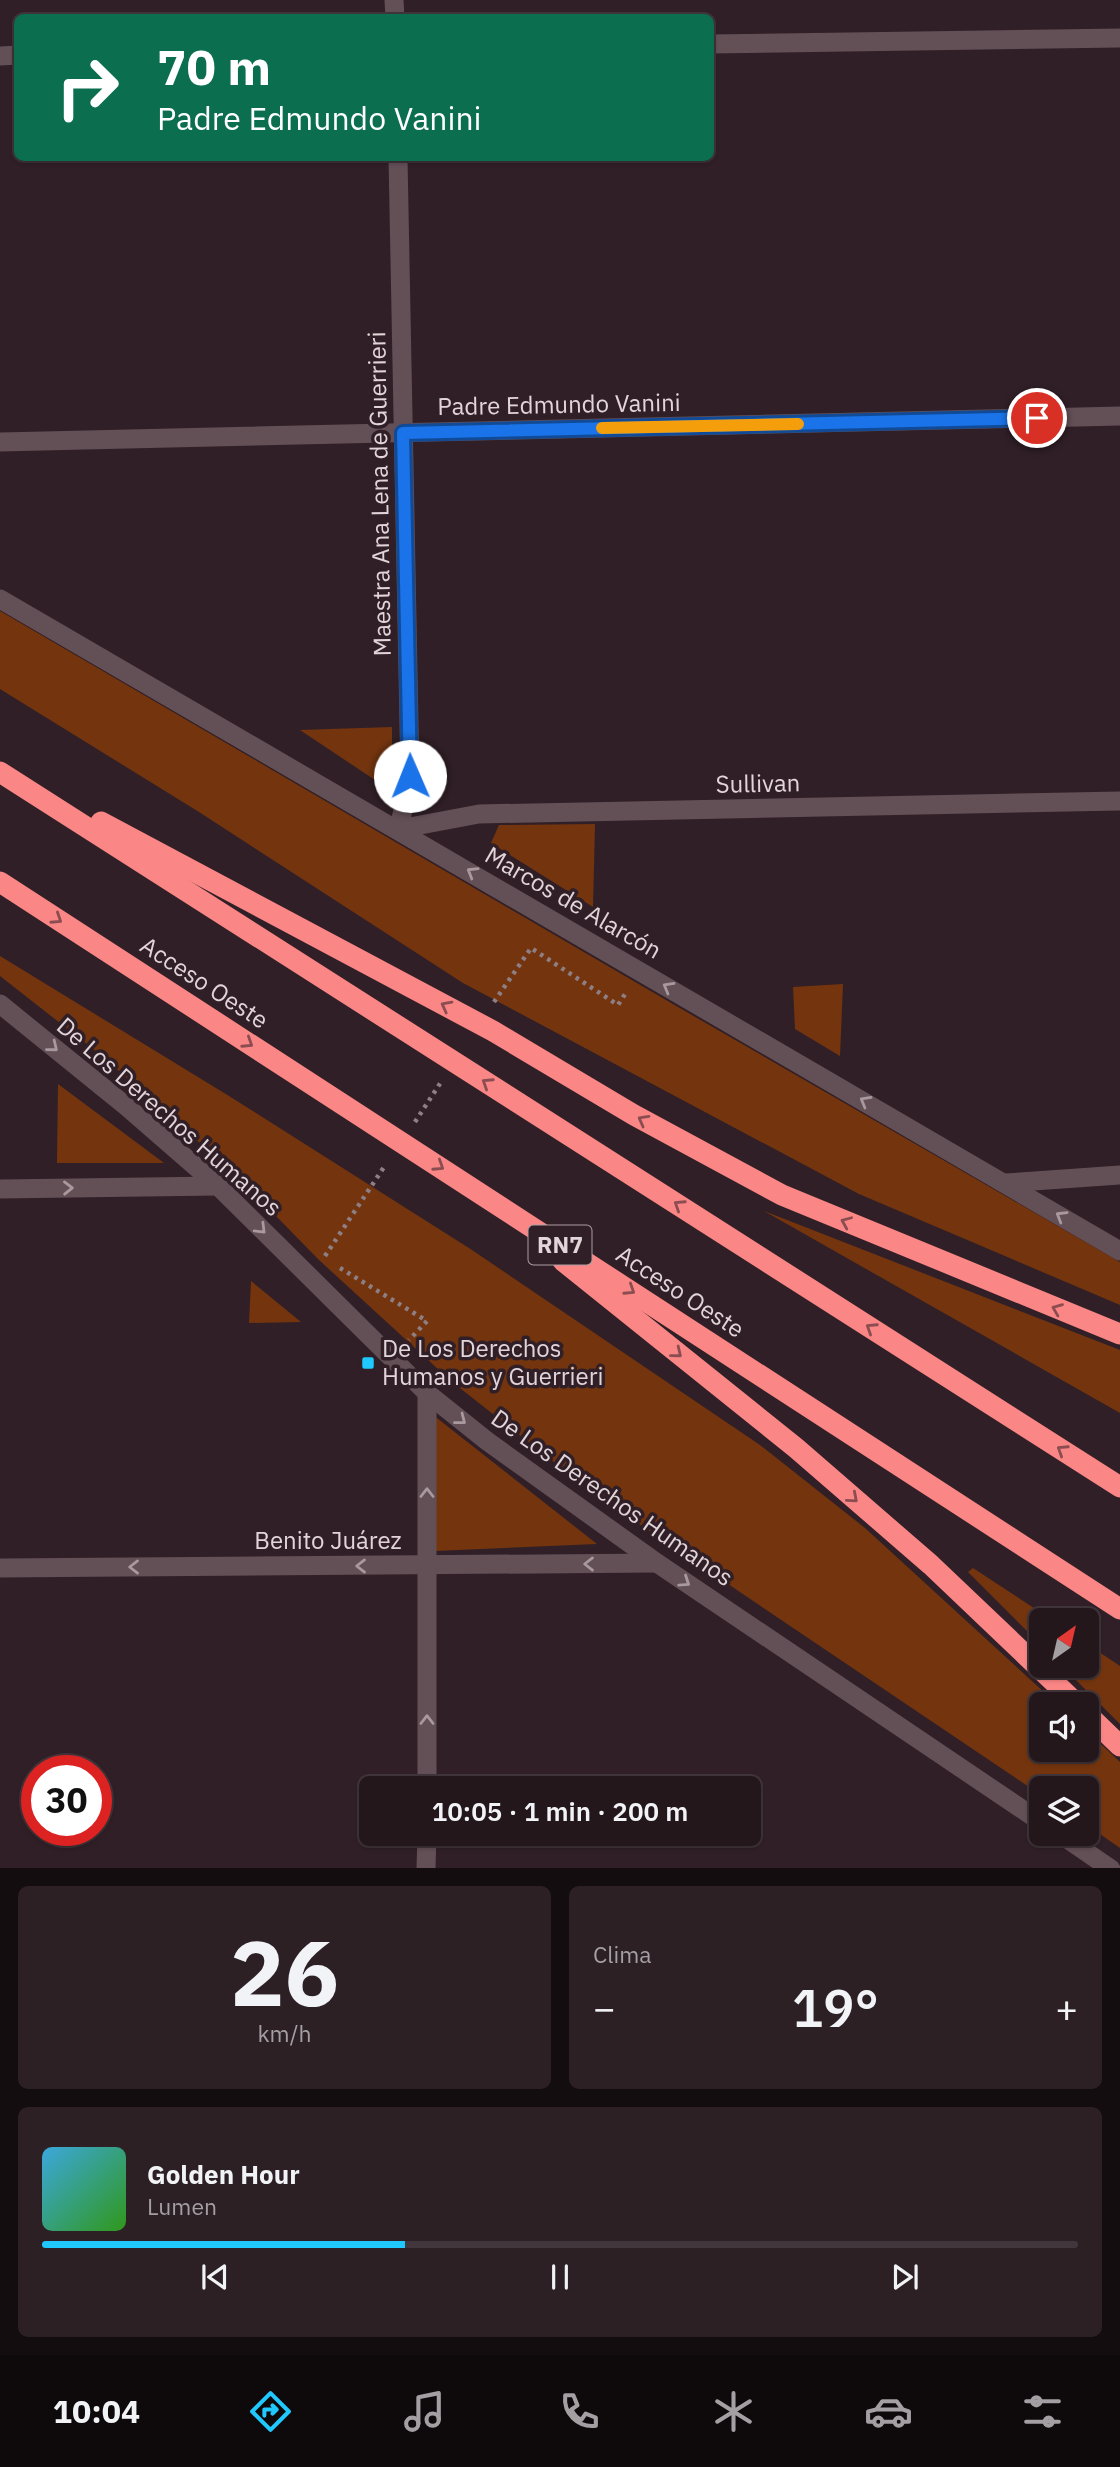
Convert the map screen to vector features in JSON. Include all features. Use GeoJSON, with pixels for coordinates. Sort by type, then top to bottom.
{"type":"FeatureCollection","features":[{"type":"Feature","properties":{"kind":"highway"},"geometry":{"type":"LineString","coordinates":[[0,770],[493,1031],[635,1115],[782,1195],[1120,1334]]}},
{"type":"Feature","properties":{"kind":"highway"},"geometry":{"type":"LineString","coordinates":[[0,770],[1120,1487]]}},
{"type":"Feature","properties":{"kind":"highway","name":"Acceso Oeste"},"geometry":{"type":"LineString","coordinates":[[0,882],[1120,1609]]}},
{"type":"Feature","properties":{"kind":"highway"},"geometry":{"type":"LineString","coordinates":[[471,1187],[796,1448],[930,1565],[1064,1692]]}},
{"type":"Feature","properties":{"kind":"highway"},"geometry":{"type":"LineString","coordinates":[[1099,1726],[1120,1746]]}},
{"type":"Feature","properties":{"kind":"street"},"geometry":{"type":"LineString","coordinates":[[714,44],[1120,38]]}},
{"type":"Feature","properties":{"kind":"street","name":"Maestra Ana Lena de Guerrieri"},"geometry":{"type":"LineString","coordinates":[[398,161],[410,776],[399,829]]}},
{"type":"Feature","properties":{"kind":"street","name":"Padre Edmundo Vanini"},"geometry":{"type":"LineString","coordinates":[[0,442],[1120,416]]}},
{"type":"Feature","properties":{"kind":"street","name":"Marcos de Alarcón"},"geometry":{"type":"LineString","coordinates":[[0,598],[1006,1183],[1120,1245]]}},
{"type":"Feature","properties":{"kind":"street","name":"Sullivan"},"geometry":{"type":"LineString","coordinates":[[399,829],[479,814],[1120,801]]}},
{"type":"Feature","properties":{"kind":"street","name":"De Los Derechos Humanos"},"geometry":{"type":"LineString","coordinates":[[0,1004],[126,1106],[218,1186],[427,1393],[540,1481],[657,1563],[1029,1814]]}},
{"type":"Feature","properties":{"kind":"street"},"geometry":{"type":"LineString","coordinates":[[1006,1183],[1120,1175]]}},
{"type":"Feature","properties":{"kind":"street"},"geometry":{"type":"LineString","coordinates":[[0,1189],[218,1186]]}},
{"type":"Feature","properties":{"kind":"street"},"geometry":{"type":"LineString","coordinates":[[427,1393],[427,1776]]}},
{"type":"Feature","properties":{"kind":"street","name":"Benito Juárez"},"geometry":{"type":"LineString","coordinates":[[0,1568],[657,1563]]}},
{"type":"Feature","properties":{"kind":"street"},"geometry":{"type":"LineString","coordinates":[[426,1846],[426,1868]]}},
{"type":"Feature","properties":{"kind":"street"},"geometry":{"type":"LineString","coordinates":[[1077,1846],[1107,1867]]}},
{"type":"Feature","properties":{"kind":"path"},"geometry":{"type":"LineString","coordinates":[[492,1005],[531,948],[618,1005]]}},
{"type":"Feature","properties":{"kind":"path"},"geometry":{"type":"LineString","coordinates":[[408,1132],[446,1074]]}},
{"type":"Feature","properties":{"kind":"path"},"geometry":{"type":"LineString","coordinates":[[393,1154],[323,1258],[427,1321]]}},
{"type":"Feature","properties":{"kind":"shaded area"},"geometry":{"type":"Polygon","coordinates":[[[0,611],[1120,1262],[1120,1305],[859,1194],[463,983],[199,812],[0,689],[0,611]]]}},
{"type":"Feature","properties":{"kind":"shaded area"},"geometry":{"type":"Polygon","coordinates":[[[392,727],[392,758],[378,782],[300,730],[392,727]]]}},
{"type":"Feature","properties":{"kind":"shaded area"},"geometry":{"type":"Polygon","coordinates":[[[595,824],[593,907],[491,843],[499,825],[595,824]]]}},
{"type":"Feature","properties":{"kind":"shaded area"},"geometry":{"type":"Polygon","coordinates":[[[0,956],[229,1096],[472,1250],[760,1445],[865,1528],[1044,1692],[1029,1692],[1029,1762],[1099,1762],[1099,1742],[1120,1762],[1120,1848],[1099,1833],[1099,1776],[1029,1776],[1029,1787],[593,1493],[451,1381],[319,1260],[238,1177],[102,1056],[0,976],[0,956]]]}},
{"type":"Feature","properties":{"kind":"shaded area"},"geometry":{"type":"Polygon","coordinates":[[[843,984],[840,1056],[795,1029],[793,987],[843,984]]]}},
{"type":"Feature","properties":{"kind":"shaded area"},"geometry":{"type":"Polygon","coordinates":[[[58,1084],[164,1163],[57,1163],[58,1084]]]}},
{"type":"Feature","properties":{"kind":"shaded area"},"geometry":{"type":"Polygon","coordinates":[[[764,1211],[1120,1350],[1120,1413],[764,1211]]]}},
{"type":"Feature","properties":{"kind":"shaded area"},"geometry":{"type":"Polygon","coordinates":[[[251,1281],[301,1322],[249,1323],[251,1281]]]}},
{"type":"Feature","properties":{"kind":"shaded area"},"geometry":{"type":"Polygon","coordinates":[[[428,1411],[597,1544],[435,1551],[428,1411]]]}},
{"type":"Feature","properties":{"kind":"shaded area"},"geometry":{"type":"Polygon","coordinates":[[[973,1568],[1034,1608],[1029,1608],[1029,1633],[968,1572],[973,1568]]]}},
{"type":"Feature","properties":{"kind":"shaded area"},"geometry":{"type":"Polygon","coordinates":[[[1099,1652],[1120,1666],[1120,1724],[1099,1703],[1099,1692],[1088,1692],[1074,1678],[1099,1678],[1099,1652]]]}},
{"type":"Feature","properties":{"kind":"slow traffic"},"geometry":{"type":"LineString","coordinates":[[602,428],[798,424]]}},
{"type":"Feature","properties":{"kind":"place","name":"De Los Derechos Humanos y Guerrieri"},"geometry":{"type":"Point","coordinates":[368,1363]}},
{"type":"Feature","properties":{"kind":"route"},"geometry":{"type":"LineString","coordinates":[[410,776],[403,433],[1037,418]]}}]}
